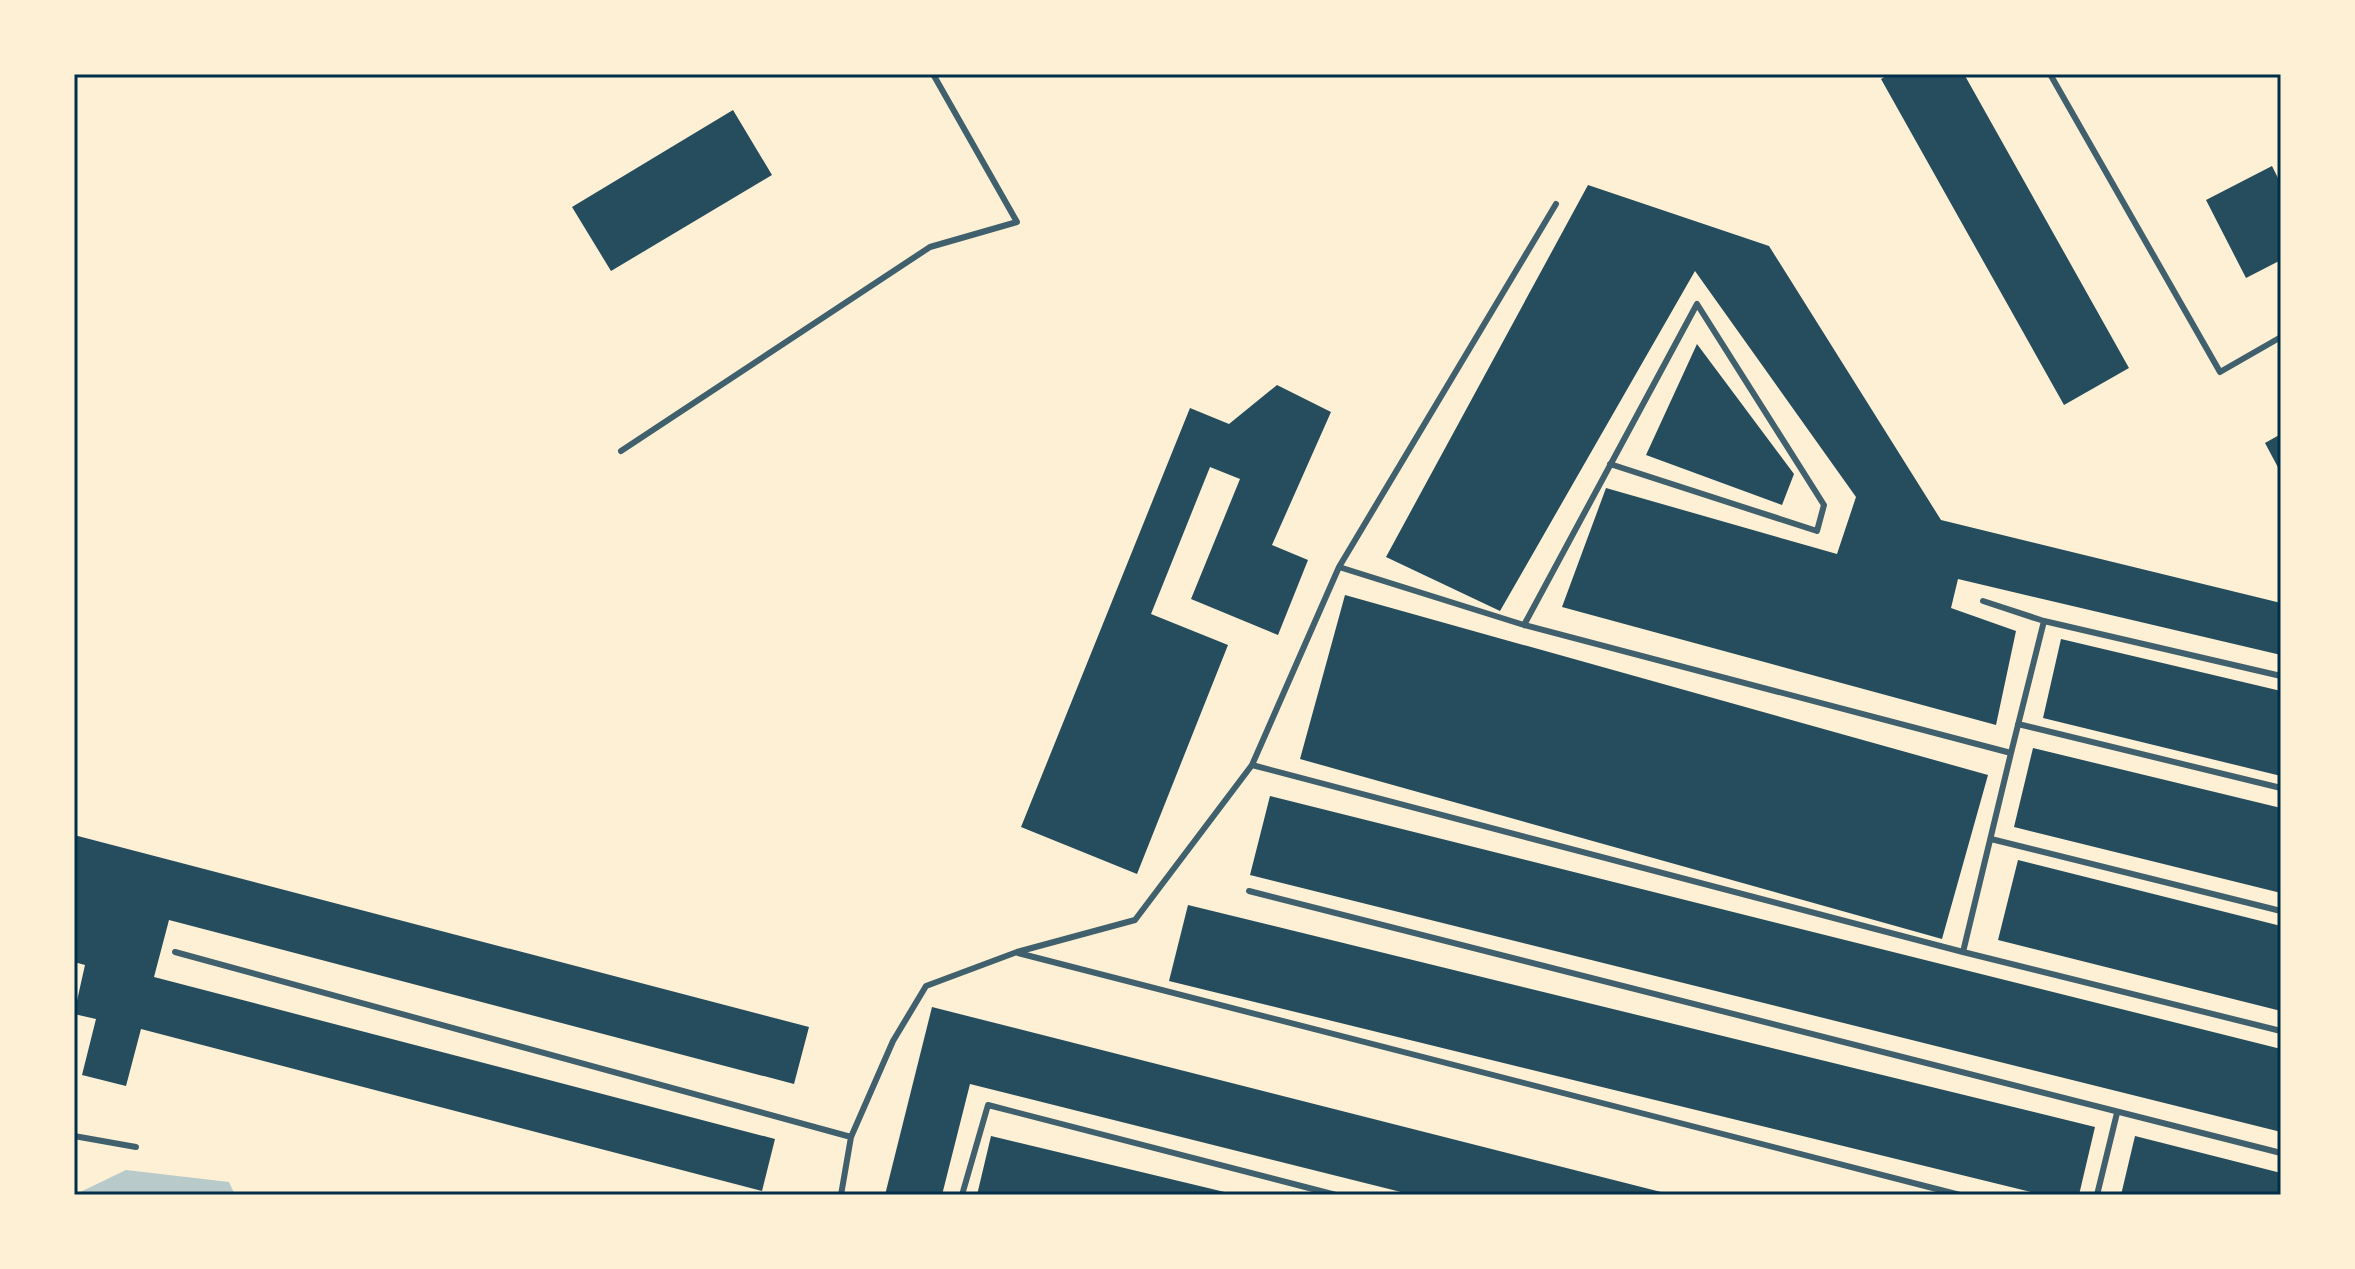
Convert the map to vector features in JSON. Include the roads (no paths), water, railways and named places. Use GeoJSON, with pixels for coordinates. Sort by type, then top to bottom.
{"type":"FeatureCollection","features":[{"type":"Feature","properties":{"kind":"lane"},"geometry":{"type":"LineString","coordinates":[[621,451],[930,247],[1017,222],[933,74]]}},
{"type":"Feature","properties":{"kind":"lane"},"geometry":{"type":"LineString","coordinates":[[2050,74],[2220,372],[2281,337]]}},
{"type":"Feature","properties":{"kind":"lane"},"geometry":{"type":"LineString","coordinates":[[841,1195],[851,1137],[893,1041],[926,986],[1017,952],[1135,920],[1252,765],[1339,567],[1556,204]]}},
{"type":"Feature","properties":{"kind":"lane"},"geometry":{"type":"LineString","coordinates":[[1524,625],[1610,464],[1697,304],[1824,505],[1817,531],[1610,464]]}},
{"type":"Feature","properties":{"kind":"lane"},"geometry":{"type":"LineString","coordinates":[[1339,567],[1524,625],[2011,753]]}},
{"type":"Feature","properties":{"kind":"lane"},"geometry":{"type":"LineString","coordinates":[[1983,601],[2044,621],[2281,676]]}},
{"type":"Feature","properties":{"kind":"lane"},"geometry":{"type":"LineString","coordinates":[[1963,952],[2044,621]]}},
{"type":"Feature","properties":{"kind":"lane"},"geometry":{"type":"LineString","coordinates":[[2018,724],[2281,788]]}},
{"type":"Feature","properties":{"kind":"lane"},"geometry":{"type":"LineString","coordinates":[[1252,765],[1963,952],[2281,1031]]}},
{"type":"Feature","properties":{"kind":"lane"},"geometry":{"type":"LineString","coordinates":[[1991,839],[2281,911]]}},
{"type":"Feature","properties":{"kind":"lane"},"geometry":{"type":"LineString","coordinates":[[1249,891],[2281,1153]]}},
{"type":"Feature","properties":{"kind":"lane"},"geometry":{"type":"LineString","coordinates":[[175,952],[851,1137]]}},
{"type":"Feature","properties":{"kind":"lane"},"geometry":{"type":"LineString","coordinates":[[1017,952],[1960,1195]]}},
{"type":"Feature","properties":{"kind":"lane"},"geometry":{"type":"LineString","coordinates":[[962,1195],[988,1105],[1336,1195]]}},
{"type":"Feature","properties":{"kind":"lane"},"geometry":{"type":"LineString","coordinates":[[2097,1195],[2117,1113]]}},
{"type":"Feature","properties":{"kind":"lane"},"geometry":{"type":"LineString","coordinates":[[74,1136],[136,1147]]}}]}
